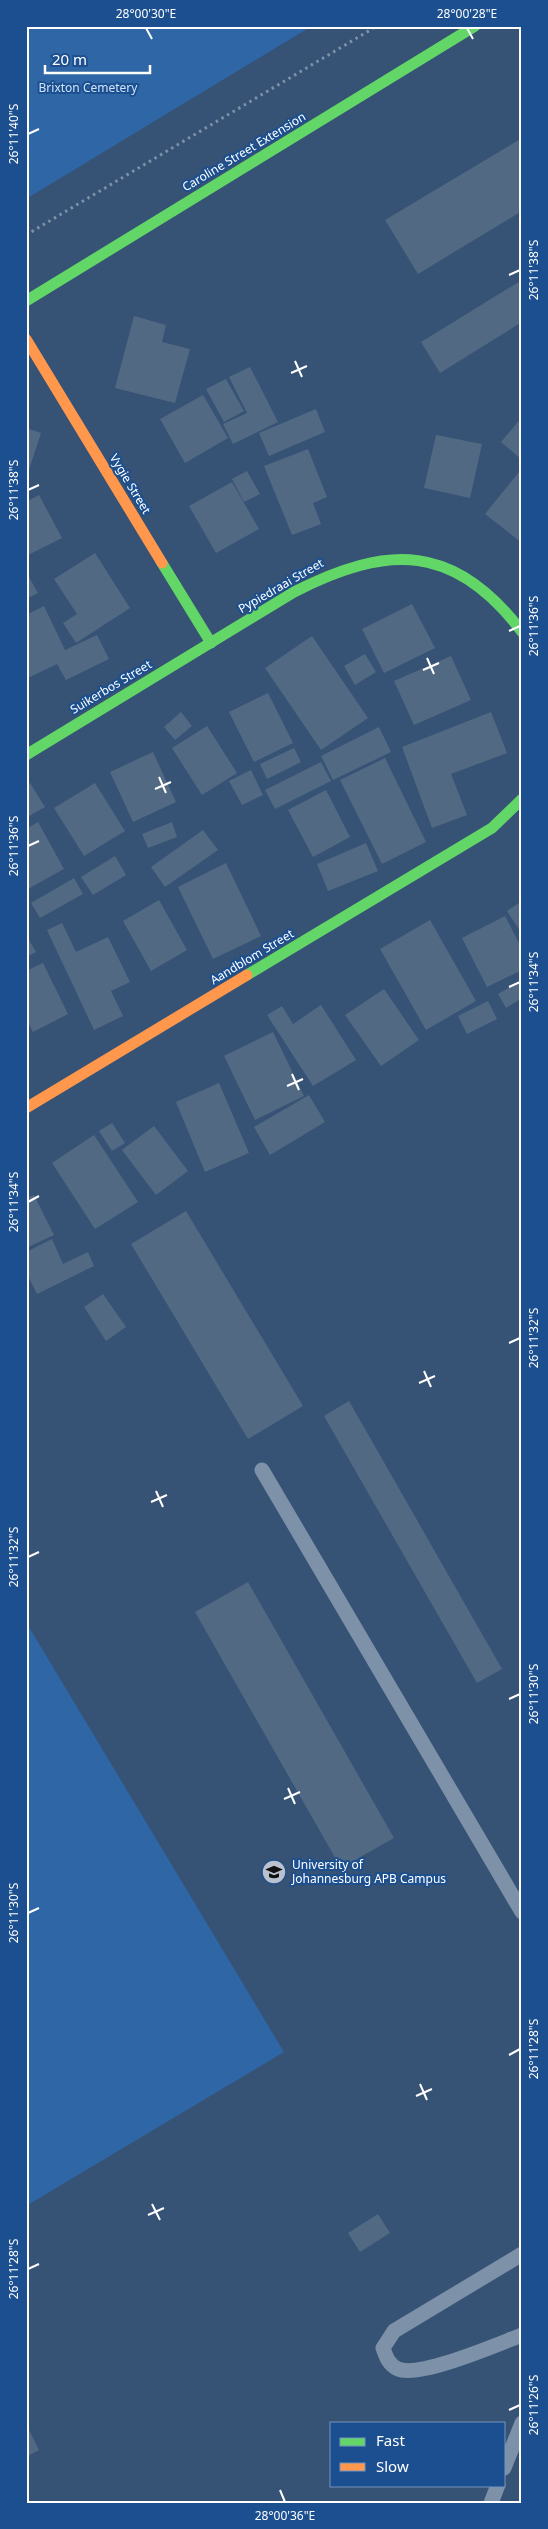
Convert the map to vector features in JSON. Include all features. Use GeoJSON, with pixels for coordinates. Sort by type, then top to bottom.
{"type":"FeatureCollection","features":[{"type":"Feature","properties":{"kind":"street","name":"Caroline Street Extension"},"geometry":{"type":"LineString","coordinates":[[26,301],[475,26]]}},
{"type":"Feature","properties":{"kind":"street","name":"Vygie Street"},"geometry":{"type":"LineString","coordinates":[[26,339],[211,643]]}},
{"type":"Feature","properties":{"kind":"street","name":"Pypiedraai Street"},"geometry":{"type":"LineString","coordinates":[[211,643],[285,597],[338,569],[387,558],[430,561],[464,575],[497,602],[522,632]]}},
{"type":"Feature","properties":{"kind":"street","name":"Suikerbos Street"},"geometry":{"type":"LineString","coordinates":[[26,755],[211,643]]}},
{"type":"Feature","properties":{"kind":"street","name":"Aandblom Street"},"geometry":{"type":"LineString","coordinates":[[26,1108],[492,828],[522,799]]}},
{"type":"Feature","properties":{"kind":"lane"},"geometry":{"type":"LineString","coordinates":[[262,1470],[522,1912]]}},
{"type":"Feature","properties":{"kind":"lane"},"geometry":{"type":"LineString","coordinates":[[522,2254],[394,2331],[383,2348],[387,2360],[399,2370],[421,2368],[452,2361],[522,2335]]}},
{"type":"Feature","properties":{"kind":"lane"},"geometry":{"type":"LineString","coordinates":[[506,2463],[522,2424]]}},
{"type":"Feature","properties":{"kind":"lane"},"geometry":{"type":"LineString","coordinates":[[491,2503],[498,2486]]}},
{"type":"Feature","properties":{"kind":"path"},"geometry":{"type":"LineString","coordinates":[[26,235],[377,26]]}},
{"type":"Feature","properties":{"kind":"green space","name":"Brixton Cemetery"},"geometry":{"type":"Polygon","coordinates":[[[26,26],[312,26],[26,199],[26,26]]]}},
{"type":"Feature","properties":{"kind":"green space"},"geometry":{"type":"Polygon","coordinates":[[[26,1622],[284,2052],[26,2206],[26,1622]]]}},
{"type":"Feature","properties":{"kind":"building"},"geometry":{"type":"Polygon","coordinates":[[[522,138],[522,211],[418,274],[385,220],[522,138]]]}},
{"type":"Feature","properties":{"kind":"building"},"geometry":{"type":"Polygon","coordinates":[[[522,280],[522,322],[440,373],[421,342],[522,280]]]}},
{"type":"Feature","properties":{"kind":"building"},"geometry":{"type":"Polygon","coordinates":[[[134,316],[166,325],[162,342],[190,349],[175,403],[115,388],[134,316]]]}},
{"type":"Feature","properties":{"kind":"building"},"geometry":{"type":"Polygon","coordinates":[[[250,367],[278,422],[233,444],[223,424],[247,413],[229,377],[250,367]]]}},
{"type":"Feature","properties":{"kind":"building"},"geometry":{"type":"Polygon","coordinates":[[[226,379],[244,411],[224,422],[206,389],[226,379]]]}},
{"type":"Feature","properties":{"kind":"building"},"geometry":{"type":"Polygon","coordinates":[[[203,395],[228,438],[185,463],[160,419],[203,395]]]}},
{"type":"Feature","properties":{"kind":"building"},"geometry":{"type":"Polygon","coordinates":[[[316,409],[325,432],[269,456],[259,433],[316,409]]]}},
{"type":"Feature","properties":{"kind":"building"},"geometry":{"type":"Polygon","coordinates":[[[522,417],[522,460],[501,442],[522,417]]]}},
{"type":"Feature","properties":{"kind":"building"},"geometry":{"type":"Polygon","coordinates":[[[26,428],[41,433],[27,476],[26,476],[26,428]]]}},
{"type":"Feature","properties":{"kind":"building"},"geometry":{"type":"Polygon","coordinates":[[[436,435],[482,444],[470,498],[424,488],[436,435]]]}},
{"type":"Feature","properties":{"kind":"building"},"geometry":{"type":"Polygon","coordinates":[[[308,449],[327,497],[313,503],[321,524],[292,535],[264,466],[308,449]]]}},
{"type":"Feature","properties":{"kind":"building"},"geometry":{"type":"Polygon","coordinates":[[[247,471],[260,494],[244,502],[232,479],[247,471]]]}},
{"type":"Feature","properties":{"kind":"building"},"geometry":{"type":"Polygon","coordinates":[[[519,472],[522,474],[522,543],[485,514],[519,472]]]}},
{"type":"Feature","properties":{"kind":"building"},"geometry":{"type":"Polygon","coordinates":[[[232,482],[259,529],[216,553],[189,506],[232,482]]]}},
{"type":"Feature","properties":{"kind":"building"},"geometry":{"type":"Polygon","coordinates":[[[39,495],[62,538],[26,556],[26,502],[39,495]]]}},
{"type":"Feature","properties":{"kind":"building"},"geometry":{"type":"Polygon","coordinates":[[[95,553],[130,608],[76,643],[63,623],[77,614],[54,579],[95,553]]]}},
{"type":"Feature","properties":{"kind":"building"},"geometry":{"type":"Polygon","coordinates":[[[26,572],[38,593],[26,599],[26,572]]]}},
{"type":"Feature","properties":{"kind":"building"},"geometry":{"type":"Polygon","coordinates":[[[412,604],[435,648],[384,673],[362,629],[412,604]]]}},
{"type":"Feature","properties":{"kind":"building"},"geometry":{"type":"Polygon","coordinates":[[[44,606],[65,650],[97,635],[109,659],[66,680],[57,664],[26,679],[26,615],[44,606]]]}},
{"type":"Feature","properties":{"kind":"building"},"geometry":{"type":"Polygon","coordinates":[[[312,636],[368,718],[321,750],[265,668],[312,636]]]}},
{"type":"Feature","properties":{"kind":"building"},"geometry":{"type":"Polygon","coordinates":[[[365,654],[376,672],[355,685],[344,666],[365,654]]]}},
{"type":"Feature","properties":{"kind":"building"},"geometry":{"type":"Polygon","coordinates":[[[451,656],[471,700],[414,725],[394,681],[451,656]]]}},
{"type":"Feature","properties":{"kind":"building"},"geometry":{"type":"Polygon","coordinates":[[[268,693],[293,743],[254,762],[229,712],[268,693]]]}},
{"type":"Feature","properties":{"kind":"building"},"geometry":{"type":"Polygon","coordinates":[[[181,712],[192,726],[175,740],[164,727],[181,712]]]}},
{"type":"Feature","properties":{"kind":"building"},"geometry":{"type":"Polygon","coordinates":[[[491,712],[507,753],[451,774],[467,815],[432,828],[402,747],[491,712]]]}},
{"type":"Feature","properties":{"kind":"building"},"geometry":{"type":"Polygon","coordinates":[[[207,726],[237,773],[202,795],[172,748],[207,726]]]}},
{"type":"Feature","properties":{"kind":"building"},"geometry":{"type":"Polygon","coordinates":[[[379,727],[391,752],[333,780],[321,756],[379,727]]]}},
{"type":"Feature","properties":{"kind":"building"},"geometry":{"type":"Polygon","coordinates":[[[294,748],[301,762],[267,779],[260,764],[294,748]]]}},
{"type":"Feature","properties":{"kind":"building"},"geometry":{"type":"Polygon","coordinates":[[[153,752],[176,802],[133,822],[110,772],[153,752]]]}},
{"type":"Feature","properties":{"kind":"building"},"geometry":{"type":"Polygon","coordinates":[[[385,758],[426,842],[382,864],[340,780],[385,758]]]}},
{"type":"Feature","properties":{"kind":"building"},"geometry":{"type":"Polygon","coordinates":[[[321,762],[331,781],[275,809],[265,790],[321,762]]]}},
{"type":"Feature","properties":{"kind":"building"},"geometry":{"type":"Polygon","coordinates":[[[251,770],[263,795],[242,805],[229,781],[251,770]]]}},
{"type":"Feature","properties":{"kind":"building"},"geometry":{"type":"Polygon","coordinates":[[[30,783],[45,807],[26,818],[26,785],[30,783]]]}},
{"type":"Feature","properties":{"kind":"building"},"geometry":{"type":"Polygon","coordinates":[[[95,783],[125,831],[84,856],[54,808],[95,783]]]}},
{"type":"Feature","properties":{"kind":"building"},"geometry":{"type":"Polygon","coordinates":[[[326,790],[350,837],[313,857],[288,810],[326,790]]]}},
{"type":"Feature","properties":{"kind":"building"},"geometry":{"type":"Polygon","coordinates":[[[38,822],[64,869],[26,890],[26,829],[38,822]]]}},
{"type":"Feature","properties":{"kind":"building"},"geometry":{"type":"Polygon","coordinates":[[[172,822],[177,837],[148,848],[142,834],[172,822]]]}},
{"type":"Feature","properties":{"kind":"building"},"geometry":{"type":"Polygon","coordinates":[[[203,830],[218,850],[165,887],[151,867],[203,830]]]}},
{"type":"Feature","properties":{"kind":"building"},"geometry":{"type":"Polygon","coordinates":[[[366,843],[378,871],[328,891],[317,864],[366,843]]]}},
{"type":"Feature","properties":{"kind":"building"},"geometry":{"type":"Polygon","coordinates":[[[115,856],[126,875],[93,895],[81,877],[115,856]]]}},
{"type":"Feature","properties":{"kind":"building"},"geometry":{"type":"Polygon","coordinates":[[[226,863],[261,936],[213,959],[178,887],[226,863]]]}},
{"type":"Feature","properties":{"kind":"building"},"geometry":{"type":"Polygon","coordinates":[[[74,878],[83,894],[40,918],[31,903],[74,878]]]}},
{"type":"Feature","properties":{"kind":"building"},"geometry":{"type":"Polygon","coordinates":[[[159,900],[187,950],[151,971],[123,921],[159,900]]]}},
{"type":"Feature","properties":{"kind":"building"},"geometry":{"type":"Polygon","coordinates":[[[522,901],[522,934],[507,911],[522,901]]]}},
{"type":"Feature","properties":{"kind":"building"},"geometry":{"type":"Polygon","coordinates":[[[505,916],[522,949],[522,970],[487,987],[462,938],[505,916]]]}},
{"type":"Feature","properties":{"kind":"building"},"geometry":{"type":"Polygon","coordinates":[[[430,920],[476,1001],[426,1030],[380,949],[430,920]]]}},
{"type":"Feature","properties":{"kind":"building"},"geometry":{"type":"Polygon","coordinates":[[[62,923],[76,952],[108,937],[130,982],[111,991],[123,1016],[94,1030],[47,930],[62,923]]]}},
{"type":"Feature","properties":{"kind":"building"},"geometry":{"type":"Polygon","coordinates":[[[26,935],[36,952],[26,957],[26,935]]]}},
{"type":"Feature","properties":{"kind":"building"},"geometry":{"type":"Polygon","coordinates":[[[43,963],[68,1014],[33,1032],[26,1018],[26,971],[43,963]]]}},
{"type":"Feature","properties":{"kind":"building"},"geometry":{"type":"Polygon","coordinates":[[[522,980],[522,998],[506,1008],[498,994],[522,980]]]}},
{"type":"Feature","properties":{"kind":"building"},"geometry":{"type":"Polygon","coordinates":[[[384,989],[419,1040],[381,1066],[345,1015],[384,989]]]}},
{"type":"Feature","properties":{"kind":"building"},"geometry":{"type":"Polygon","coordinates":[[[488,1001],[497,1019],[467,1034],[458,1016],[488,1001]]]}},
{"type":"Feature","properties":{"kind":"building"},"geometry":{"type":"Polygon","coordinates":[[[321,1005],[356,1060],[313,1086],[267,1015],[282,1006],[293,1024],[321,1005]]]}},
{"type":"Feature","properties":{"kind":"building"},"geometry":{"type":"Polygon","coordinates":[[[273,1032],[304,1096],[255,1120],[224,1056],[273,1032]]]}},
{"type":"Feature","properties":{"kind":"building"},"geometry":{"type":"Polygon","coordinates":[[[219,1083],[249,1153],[205,1172],[176,1102],[219,1083]]]}},
{"type":"Feature","properties":{"kind":"building"},"geometry":{"type":"Polygon","coordinates":[[[309,1095],[325,1122],[270,1155],[254,1127],[309,1095]]]}},
{"type":"Feature","properties":{"kind":"building"},"geometry":{"type":"Polygon","coordinates":[[[112,1123],[125,1143],[112,1151],[99,1131],[112,1123]]]}},
{"type":"Feature","properties":{"kind":"building"},"geometry":{"type":"Polygon","coordinates":[[[154,1126],[188,1171],[156,1195],[122,1150],[154,1126]]]}},
{"type":"Feature","properties":{"kind":"building"},"geometry":{"type":"Polygon","coordinates":[[[94,1135],[138,1202],[95,1229],[52,1163],[94,1135]]]}},
{"type":"Feature","properties":{"kind":"building"},"geometry":{"type":"Polygon","coordinates":[[[34,1195],[54,1235],[26,1248],[26,1198],[34,1195]]]}},
{"type":"Feature","properties":{"kind":"building"},"geometry":{"type":"Polygon","coordinates":[[[186,1211],[303,1406],[248,1439],[131,1244],[186,1211]]]}},
{"type":"Feature","properties":{"kind":"building"},"geometry":{"type":"Polygon","coordinates":[[[52,1239],[63,1264],[88,1252],[94,1266],[37,1294],[26,1272],[26,1252],[52,1239]]]}},
{"type":"Feature","properties":{"kind":"building"},"geometry":{"type":"Polygon","coordinates":[[[103,1294],[126,1327],[106,1341],[84,1307],[103,1294]]]}},
{"type":"Feature","properties":{"kind":"building"},"geometry":{"type":"Polygon","coordinates":[[[349,1401],[502,1669],[477,1683],[324,1416],[349,1401]]]}},
{"type":"Feature","properties":{"kind":"building"},"geometry":{"type":"Polygon","coordinates":[[[248,1582],[394,1838],[341,1868],[195,1612],[248,1582]]]}},
{"type":"Feature","properties":{"kind":"building"},"geometry":{"type":"Polygon","coordinates":[[[378,2214],[390,2233],[360,2252],[348,2233],[378,2214]]]}},
{"type":"Feature","properties":{"kind":"building"},"geometry":{"type":"Polygon","coordinates":[[[26,2424],[39,2450],[26,2457],[26,2424]]]}},
{"type":"Feature","properties":{"kind":"traffic: fast"},"geometry":{"type":"LineString","coordinates":[[26,301],[475,26]]}},
{"type":"Feature","properties":{"kind":"traffic: fast"},"geometry":{"type":"LineString","coordinates":[[26,755],[294,592],[328,576],[360,565],[390,560],[418,561],[445,568],[471,581],[497,603],[522,632]]}},
{"type":"Feature","properties":{"kind":"traffic: fast"},"geometry":{"type":"LineString","coordinates":[[162,563],[211,643]]}},
{"type":"Feature","properties":{"kind":"traffic: fast"},"geometry":{"type":"LineString","coordinates":[[247,975],[492,828],[522,799]]}},
{"type":"Feature","properties":{"kind":"traffic: slow"},"geometry":{"type":"LineString","coordinates":[[26,339],[162,563]]}},
{"type":"Feature","properties":{"kind":"traffic: slow"},"geometry":{"type":"LineString","coordinates":[[26,1108],[247,975]]}},
{"type":"Feature","properties":{"kind":"place","name":"University of Johannesburg APB Campus"},"geometry":{"type":"Point","coordinates":[274,1872]}}]}
